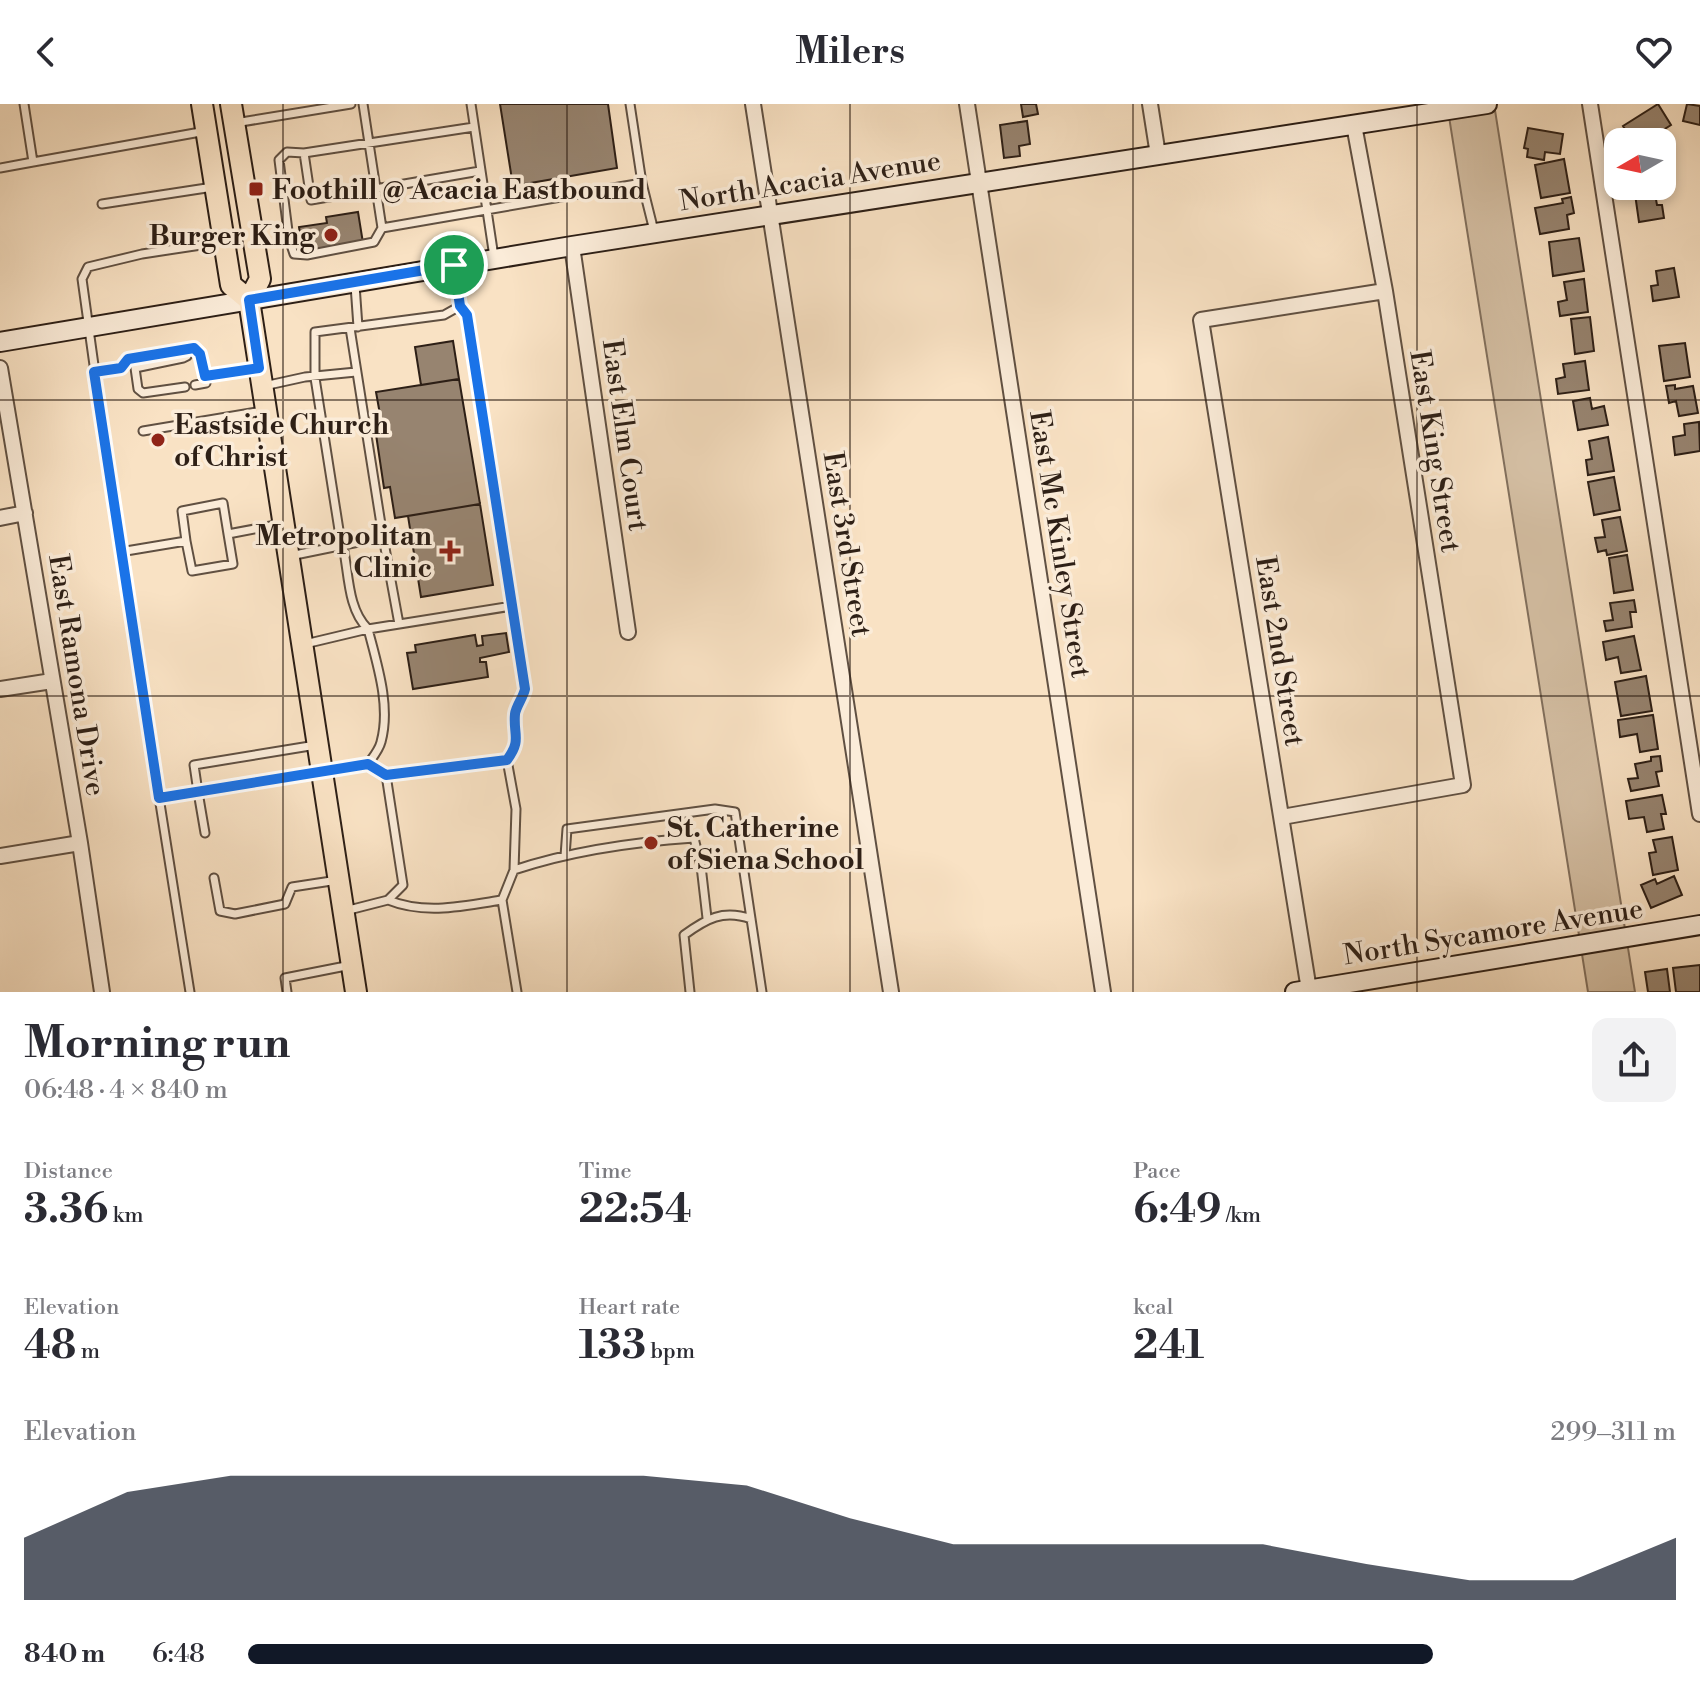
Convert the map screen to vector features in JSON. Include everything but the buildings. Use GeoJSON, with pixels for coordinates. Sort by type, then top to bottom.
{"type":"FeatureCollection","features":[{"type":"Feature","properties":{"kind":"main road"},"geometry":{"type":"LineString","coordinates":[[202,104],[231,285],[249,300]]}},
{"type":"Feature","properties":{"kind":"main road"},"geometry":{"type":"LineString","coordinates":[[233,113],[260,279],[249,300],[356,992]]}},
{"type":"Feature","properties":{"kind":"street","name":"East 3rd Street"},"geometry":{"type":"LineString","coordinates":[[753,104],[891,992]]}},
{"type":"Feature","properties":{"kind":"street","name":"East Mc Kinley Street"},"geometry":{"type":"LineString","coordinates":[[967,104],[1103,992]]}},
{"type":"Feature","properties":{"kind":"street"},"geometry":{"type":"LineString","coordinates":[[1150,104],[1158,155]]}},
{"type":"Feature","properties":{"kind":"street","name":"North Acacia Avenue"},"geometry":{"type":"LineString","coordinates":[[0,342],[655,232],[1487,104]]}},
{"type":"Feature","properties":{"kind":"street"},"geometry":{"type":"LineString","coordinates":[[1590,104],[1700,814]]}},
{"type":"Feature","properties":{"kind":"street","name":"East King Street"},"geometry":{"type":"LineString","coordinates":[[1282,817],[1463,785],[1385,291],[1354,125]]}},
{"type":"Feature","properties":{"kind":"street","name":"East Elm Court"},"geometry":{"type":"LineString","coordinates":[[572,246],[628,632]]}},
{"type":"Feature","properties":{"kind":"street","name":"East 2nd Street"},"geometry":{"type":"LineString","coordinates":[[1302,991],[1282,817],[1201,320],[1385,291]]}},
{"type":"Feature","properties":{"kind":"street","name":"East Ramona Drive"},"geometry":{"type":"LineString","coordinates":[[0,368],[102,992]]}},
{"type":"Feature","properties":{"kind":"street"},"geometry":{"type":"LineString","coordinates":[[0,518],[25,513]]}},
{"type":"Feature","properties":{"kind":"street"},"geometry":{"type":"LineString","coordinates":[[0,689],[52,681]]}},
{"type":"Feature","properties":{"kind":"street"},"geometry":{"type":"LineString","coordinates":[[0,856],[80,843]]}},
{"type":"Feature","properties":{"kind":"street","name":"North Sycamore Avenue"},"geometry":{"type":"LineString","coordinates":[[1302,991],[1382,985],[1700,925]]}},
{"type":"Feature","properties":{"kind":"lane"},"geometry":{"type":"LineString","coordinates":[[24,104],[33,162]]}},
{"type":"Feature","properties":{"kind":"lane"},"geometry":{"type":"LineString","coordinates":[[233,113],[351,104]]}},
{"type":"Feature","properties":{"kind":"lane"},"geometry":{"type":"LineString","coordinates":[[363,104],[369,143],[375,189],[382,228],[374,242],[318,254],[294,254],[289,239],[279,160],[287,152],[304,153],[369,143],[474,127]]}},
{"type":"Feature","properties":{"kind":"lane"},"geometry":{"type":"LineString","coordinates":[[471,104],[494,259]]}},
{"type":"Feature","properties":{"kind":"lane"},"geometry":{"type":"LineString","coordinates":[[630,104],[642,183],[655,232]]}},
{"type":"Feature","properties":{"kind":"lane"},"geometry":{"type":"LineString","coordinates":[[0,168],[206,131]]}},
{"type":"Feature","properties":{"kind":"lane"},"geometry":{"type":"LineString","coordinates":[[304,153],[311,200],[480,171]]}},
{"type":"Feature","properties":{"kind":"lane"},"geometry":{"type":"LineString","coordinates":[[382,228],[642,183]]}},
{"type":"Feature","properties":{"kind":"lane"},"geometry":{"type":"LineString","coordinates":[[102,204],[215,187]]}},
{"type":"Feature","properties":{"kind":"lane"},"geometry":{"type":"LineString","coordinates":[[190,992],[120,552],[82,279],[88,267],[142,254],[223,242]]}},
{"type":"Feature","properties":{"kind":"lane"},"geometry":{"type":"LineString","coordinates":[[454,265],[460,306],[467,315],[525,689],[515,712],[518,737],[515,749],[507,760],[516,809],[514,870],[502,900],[517,992]]}},
{"type":"Feature","properties":{"kind":"lane"},"geometry":{"type":"LineString","coordinates":[[355,282],[356,372],[399,624]]}},
{"type":"Feature","properties":{"kind":"lane"},"geometry":{"type":"LineString","coordinates":[[368,764],[381,744],[384,718],[379,673],[368,629],[356,617],[339,530],[315,378],[315,332],[444,315],[460,306]]}},
{"type":"Feature","properties":{"kind":"lane"},"geometry":{"type":"LineString","coordinates":[[94,372],[121,368],[128,359],[194,348],[200,354],[206,383],[195,385]]}},
{"type":"Feature","properties":{"kind":"lane"},"geometry":{"type":"LineString","coordinates":[[185,349],[187,356],[183,358],[135,368],[138,389],[143,393],[185,387]]}},
{"type":"Feature","properties":{"kind":"lane"},"geometry":{"type":"LineString","coordinates":[[205,376],[315,378],[356,372]]}},
{"type":"Feature","properties":{"kind":"lane"},"geometry":{"type":"LineString","coordinates":[[143,431],[265,410]]}},
{"type":"Feature","properties":{"kind":"lane"},"geometry":{"type":"LineString","coordinates":[[223,503],[228,534],[233,564],[192,571],[182,511],[223,503]]}},
{"type":"Feature","properties":{"kind":"lane"},"geometry":{"type":"LineString","coordinates":[[228,534],[283,524]]}},
{"type":"Feature","properties":{"kind":"lane"},"geometry":{"type":"LineString","coordinates":[[288,556],[383,537]]}},
{"type":"Feature","properties":{"kind":"lane"},"geometry":{"type":"LineString","coordinates":[[120,552],[186,541]]}},
{"type":"Feature","properties":{"kind":"lane"},"geometry":{"type":"LineString","coordinates":[[302,645],[368,629],[512,606]]}},
{"type":"Feature","properties":{"kind":"lane"},"geometry":{"type":"LineString","coordinates":[[205,833],[194,765],[317,745]]}},
{"type":"Feature","properties":{"kind":"lane"},"geometry":{"type":"LineString","coordinates":[[159,798],[368,764],[386,775],[507,760]]}},
{"type":"Feature","properties":{"kind":"lane"},"geometry":{"type":"LineString","coordinates":[[343,911],[388,900],[403,885],[386,775]]}},
{"type":"Feature","properties":{"kind":"lane"},"geometry":{"type":"LineString","coordinates":[[565,856],[567,829],[715,809],[735,812],[762,992]]}},
{"type":"Feature","properties":{"kind":"lane"},"geometry":{"type":"LineString","coordinates":[[514,870],[565,856],[652,841],[694,838],[701,866],[707,918]]}},
{"type":"Feature","properties":{"kind":"lane"},"geometry":{"type":"LineString","coordinates":[[214,878],[220,911],[235,914],[285,904],[292,887],[338,880]]}},
{"type":"Feature","properties":{"kind":"lane"},"geometry":{"type":"LineString","coordinates":[[388,900],[404,906],[451,909],[502,900]]}},
{"type":"Feature","properties":{"kind":"lane"},"geometry":{"type":"LineString","coordinates":[[690,992],[684,935],[707,918],[736,914],[751,919]]}},
{"type":"Feature","properties":{"kind":"lane"},"geometry":{"type":"LineString","coordinates":[[287,992],[285,978],[352,965]]}},
{"type":"Feature","properties":{"kind":"shaded area"},"geometry":{"type":"Polygon","coordinates":[[[1447,104],[1494,104],[1635,992],[1588,992],[1447,104]]]}},
{"type":"Feature","properties":{"kind":"place","name":"Foothill @ Acacia Eastbound"},"geometry":{"type":"Point","coordinates":[256,189]}},
{"type":"Feature","properties":{"kind":"place","name":"Burger King"},"geometry":{"type":"Point","coordinates":[331,235]}},
{"type":"Feature","properties":{"kind":"place","name":"Eastside Church of Christ"},"geometry":{"type":"Point","coordinates":[158,440]}},
{"type":"Feature","properties":{"kind":"place","name":"Metropolitan Clinic"},"geometry":{"type":"Point","coordinates":[450,551]}},
{"type":"Feature","properties":{"kind":"place","name":"St. Catherine of Siena School"},"geometry":{"type":"Point","coordinates":[651,843]}},
{"type":"Feature","properties":{"kind":"route"},"geometry":{"type":"LineString","coordinates":[[454,265],[460,306],[467,315],[525,689],[515,712],[518,737],[515,749],[507,760],[386,775],[368,764],[159,798],[94,372],[121,368],[128,359],[194,348],[200,354],[205,376],[259,368],[249,300],[454,265]]}}]}
